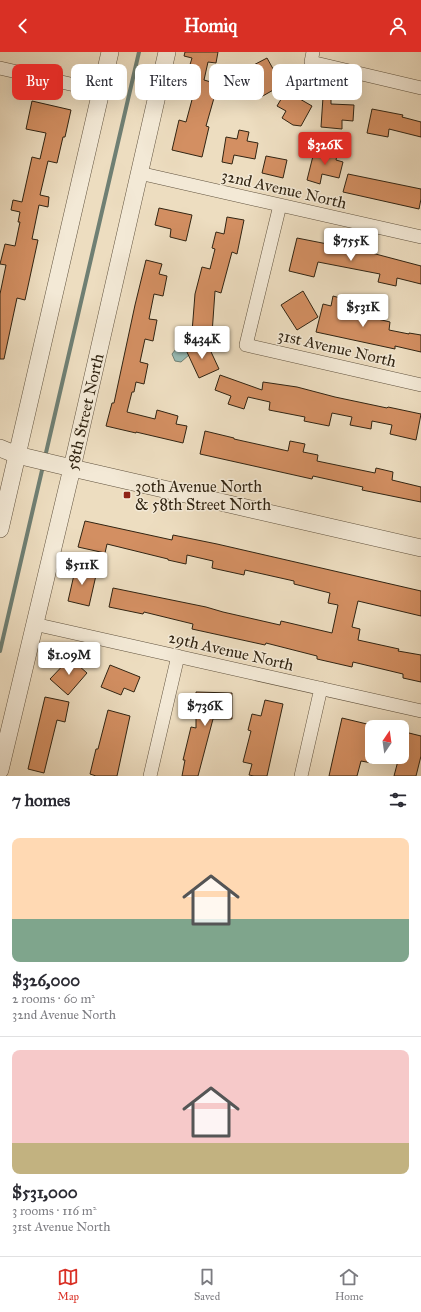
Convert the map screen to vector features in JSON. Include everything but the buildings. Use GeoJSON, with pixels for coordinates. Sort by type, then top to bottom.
{"type":"FeatureCollection","features":[{"type":"Feature","properties":{"kind":"street"},"geometry":{"type":"LineString","coordinates":[[107,64],[110,52]]}},
{"type":"Feature","properties":{"kind":"street","name":"58th Street North"},"geometry":{"type":"LineString","coordinates":[[0,770],[34,624],[66,467],[139,173],[167,52]]}},
{"type":"Feature","properties":{"kind":"street"},"geometry":{"type":"LineString","coordinates":[[312,57],[421,88]]}},
{"type":"Feature","properties":{"kind":"street"},"geometry":{"type":"LineString","coordinates":[[0,68],[71,84]]}},
{"type":"Feature","properties":{"kind":"street"},"geometry":{"type":"LineString","coordinates":[[0,529],[23,457],[99,100]]}},
{"type":"Feature","properties":{"kind":"street","name":"32nd Avenue North"},"geometry":{"type":"LineString","coordinates":[[139,173],[421,237]]}},
{"type":"Feature","properties":{"kind":"street","name":"31st Avenue North"},"geometry":{"type":"LineString","coordinates":[[280,205],[246,345],[421,385]]}},
{"type":"Feature","properties":{"kind":"street"},"geometry":{"type":"LineString","coordinates":[[0,448],[23,457]]}},
{"type":"Feature","properties":{"kind":"street"},"geometry":{"type":"LineString","coordinates":[[0,454],[23,457],[421,548]]}},
{"type":"Feature","properties":{"kind":"street","name":"29th Avenue North"},"geometry":{"type":"LineString","coordinates":[[34,624],[421,711]]}},
{"type":"Feature","properties":{"kind":"street"},"geometry":{"type":"LineString","coordinates":[[150,776],[178,656]]}},
{"type":"Feature","properties":{"kind":"street"},"geometry":{"type":"LineString","coordinates":[[300,776],[321,688]]}},
{"type":"Feature","properties":{"kind":"water"},"geometry":{"type":"Polygon","coordinates":[[[176,349],[188,349],[190,354],[181,362],[175,361],[172,354],[176,349]]]}},
{"type":"Feature","properties":{"kind":"waterway"},"geometry":{"type":"LineString","coordinates":[[45,457],[139,52]]}},
{"type":"Feature","properties":{"kind":"waterway"},"geometry":{"type":"LineString","coordinates":[[0,651],[43,466]]}},
{"type":"Feature","properties":{"kind":"place","name":"30th Avenue North & 58th Street North"},"geometry":{"type":"Point","coordinates":[127,495]}}]}
